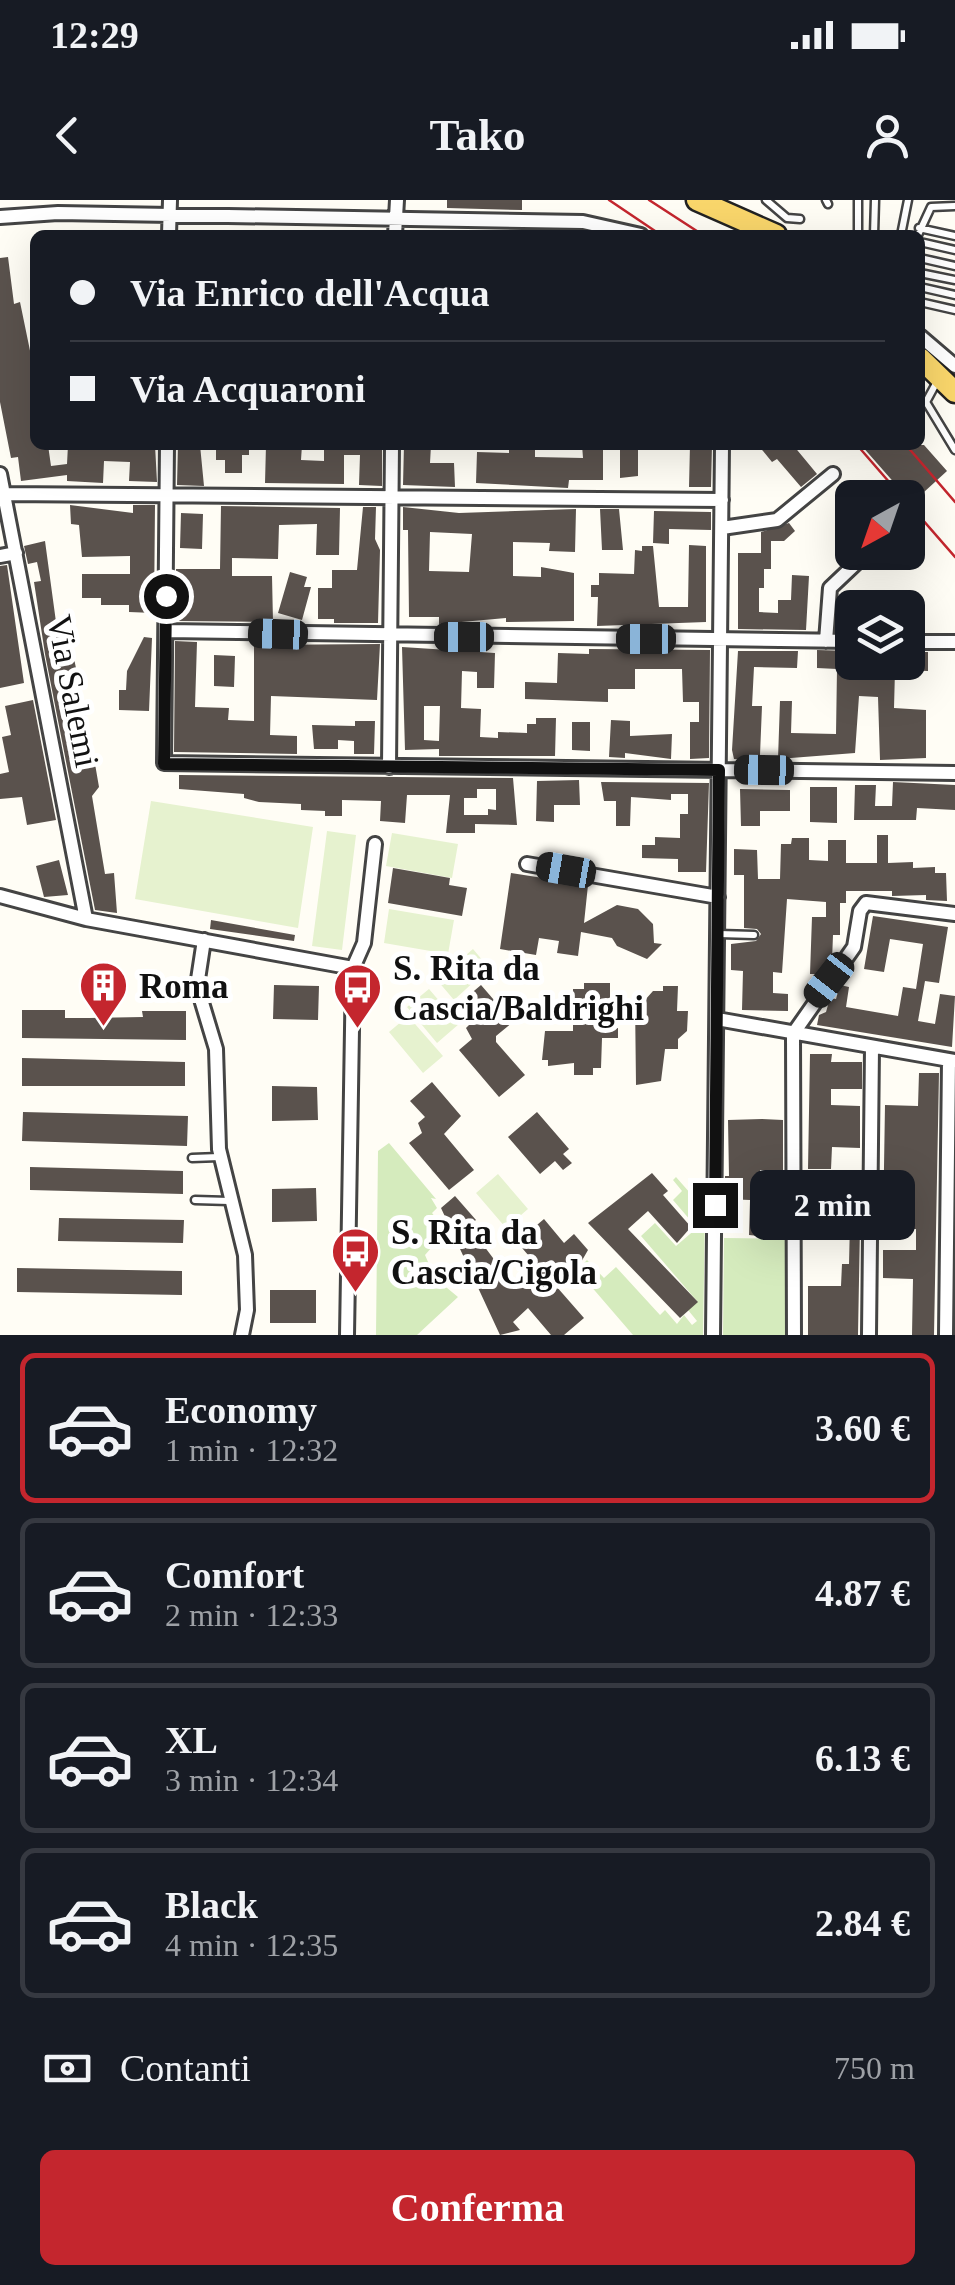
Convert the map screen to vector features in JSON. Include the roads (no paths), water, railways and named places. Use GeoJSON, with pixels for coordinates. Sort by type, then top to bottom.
{"type":"FeatureCollection","features":[{"type":"Feature","properties":{"kind":"main road"},"geometry":{"type":"LineString","coordinates":[[697,200],[765,230]]}},
{"type":"Feature","properties":{"kind":"street"},"geometry":{"type":"LineString","coordinates":[[169,230],[170,200]]}},
{"type":"Feature","properties":{"kind":"street"},"geometry":{"type":"LineString","coordinates":[[395,230],[397,200]]}},
{"type":"Feature","properties":{"kind":"street"},"geometry":{"type":"LineString","coordinates":[[0,218],[58,214],[583,222],[630,230]]}},
{"type":"Feature","properties":{"kind":"street"},"geometry":{"type":"LineString","coordinates":[[925,346],[936,369]]}},
{"type":"Feature","properties":{"kind":"street"},"geometry":{"type":"LineString","coordinates":[[167,450],[164,764],[955,773]]}},
{"type":"Feature","properties":{"kind":"street"},"geometry":{"type":"LineString","coordinates":[[389,767],[392,450]]}},
{"type":"Feature","properties":{"kind":"street"},"geometry":{"type":"LineString","coordinates":[[713,1335],[722,450]]}},
{"type":"Feature","properties":{"kind":"street","name":"Via Salemi"},"geometry":{"type":"LineString","coordinates":[[0,474],[86,919]]}},
{"type":"Feature","properties":{"kind":"street"},"geometry":{"type":"LineString","coordinates":[[722,528],[777,520],[833,474]]}},
{"type":"Feature","properties":{"kind":"street"},"geometry":{"type":"LineString","coordinates":[[4,494],[722,500]]}},
{"type":"Feature","properties":{"kind":"street"},"geometry":{"type":"LineString","coordinates":[[0,556],[16,553]]}},
{"type":"Feature","properties":{"kind":"street"},"geometry":{"type":"LineString","coordinates":[[826,640],[830,588],[849,570]]}},
{"type":"Feature","properties":{"kind":"street"},"geometry":{"type":"LineString","coordinates":[[166,631],[835,640]]}},
{"type":"Feature","properties":{"kind":"street"},"geometry":{"type":"LineString","coordinates":[[925,642],[955,642]]}},
{"type":"Feature","properties":{"kind":"street"},"geometry":{"type":"LineString","coordinates":[[347,1335],[354,964],[364,943],[375,844]]}},
{"type":"Feature","properties":{"kind":"street"},"geometry":{"type":"LineString","coordinates":[[528,864],[718,898]]}},
{"type":"Feature","properties":{"kind":"street"},"geometry":{"type":"LineString","coordinates":[[0,896],[86,919],[354,964]]}},
{"type":"Feature","properties":{"kind":"street"},"geometry":{"type":"LineString","coordinates":[[794,1335],[793,1034],[854,947],[864,905],[871,902],[955,914]]}},
{"type":"Feature","properties":{"kind":"street"},"geometry":{"type":"LineString","coordinates":[[204,940],[197,986],[216,1049],[220,1157],[244,1254],[247,1310],[242,1335]]}},
{"type":"Feature","properties":{"kind":"street"},"geometry":{"type":"LineString","coordinates":[[717,1019],[952,1061],[946,1335]]}},
{"type":"Feature","properties":{"kind":"street"},"geometry":{"type":"LineString","coordinates":[[869,1335],[872,1047]]}},
{"type":"Feature","properties":{"kind":"lane"},"geometry":{"type":"LineString","coordinates":[[766,200],[787,218],[800,219]]}},
{"type":"Feature","properties":{"kind":"lane"},"geometry":{"type":"LineString","coordinates":[[858,200],[858,230]]}},
{"type":"Feature","properties":{"kind":"lane"},"geometry":{"type":"LineString","coordinates":[[874,230],[875,200]]}},
{"type":"Feature","properties":{"kind":"lane"},"geometry":{"type":"LineString","coordinates":[[902,230],[908,200]]}},
{"type":"Feature","properties":{"kind":"lane"},"geometry":{"type":"LineString","coordinates":[[920,230],[932,206],[955,206]]}},
{"type":"Feature","properties":{"kind":"lane"},"geometry":{"type":"LineString","coordinates":[[925,232],[955,236]]}},
{"type":"Feature","properties":{"kind":"lane"},"geometry":{"type":"LineString","coordinates":[[925,243],[955,250]]}},
{"type":"Feature","properties":{"kind":"lane"},"geometry":{"type":"LineString","coordinates":[[925,259],[955,266]]}},
{"type":"Feature","properties":{"kind":"lane"},"geometry":{"type":"LineString","coordinates":[[925,274],[955,280]]}},
{"type":"Feature","properties":{"kind":"lane"},"geometry":{"type":"LineString","coordinates":[[925,289],[955,295]]}},
{"type":"Feature","properties":{"kind":"lane"},"geometry":{"type":"LineString","coordinates":[[925,303],[955,310]]}},
{"type":"Feature","properties":{"kind":"lane"},"geometry":{"type":"LineString","coordinates":[[936,369],[926,402],[955,450]]}},
{"type":"Feature","properties":{"kind":"lane"},"geometry":{"type":"LineString","coordinates":[[718,934],[754,935]]}},
{"type":"Feature","properties":{"kind":"lane"},"geometry":{"type":"LineString","coordinates":[[354,964],[366,959],[370,964]]}},
{"type":"Feature","properties":{"kind":"lane"},"geometry":{"type":"LineString","coordinates":[[192,1158],[220,1157]]}},
{"type":"Feature","properties":{"kind":"lane"},"geometry":{"type":"LineString","coordinates":[[195,1200],[231,1201]]}},
{"type":"Feature","properties":{"kind":"railway"},"geometry":{"type":"LineString","coordinates":[[609,200],[654,230]]}},
{"type":"Feature","properties":{"kind":"railway"},"geometry":{"type":"LineString","coordinates":[[649,200],[695,230]]}},
{"type":"Feature","properties":{"kind":"railway"},"geometry":{"type":"LineString","coordinates":[[861,450],[887,480]]}},
{"type":"Feature","properties":{"kind":"railway"},"geometry":{"type":"LineString","coordinates":[[910,450],[955,502]]}},
{"type":"Feature","properties":{"kind":"railway"},"geometry":{"type":"LineString","coordinates":[[925,523],[955,557]]}},
{"type":"Feature","properties":{"kind":"place","name":"Roma"},"geometry":{"type":"Point","coordinates":[104,1028]}},
{"type":"Feature","properties":{"kind":"place","name":"S. Rita da Cascia/Baldrighi"},"geometry":{"type":"Point","coordinates":[358,1030]}},
{"type":"Feature","properties":{"kind":"place","name":"S. Rita da Cascia/Cigola"},"geometry":{"type":"Point","coordinates":[356,1294]}}]}
